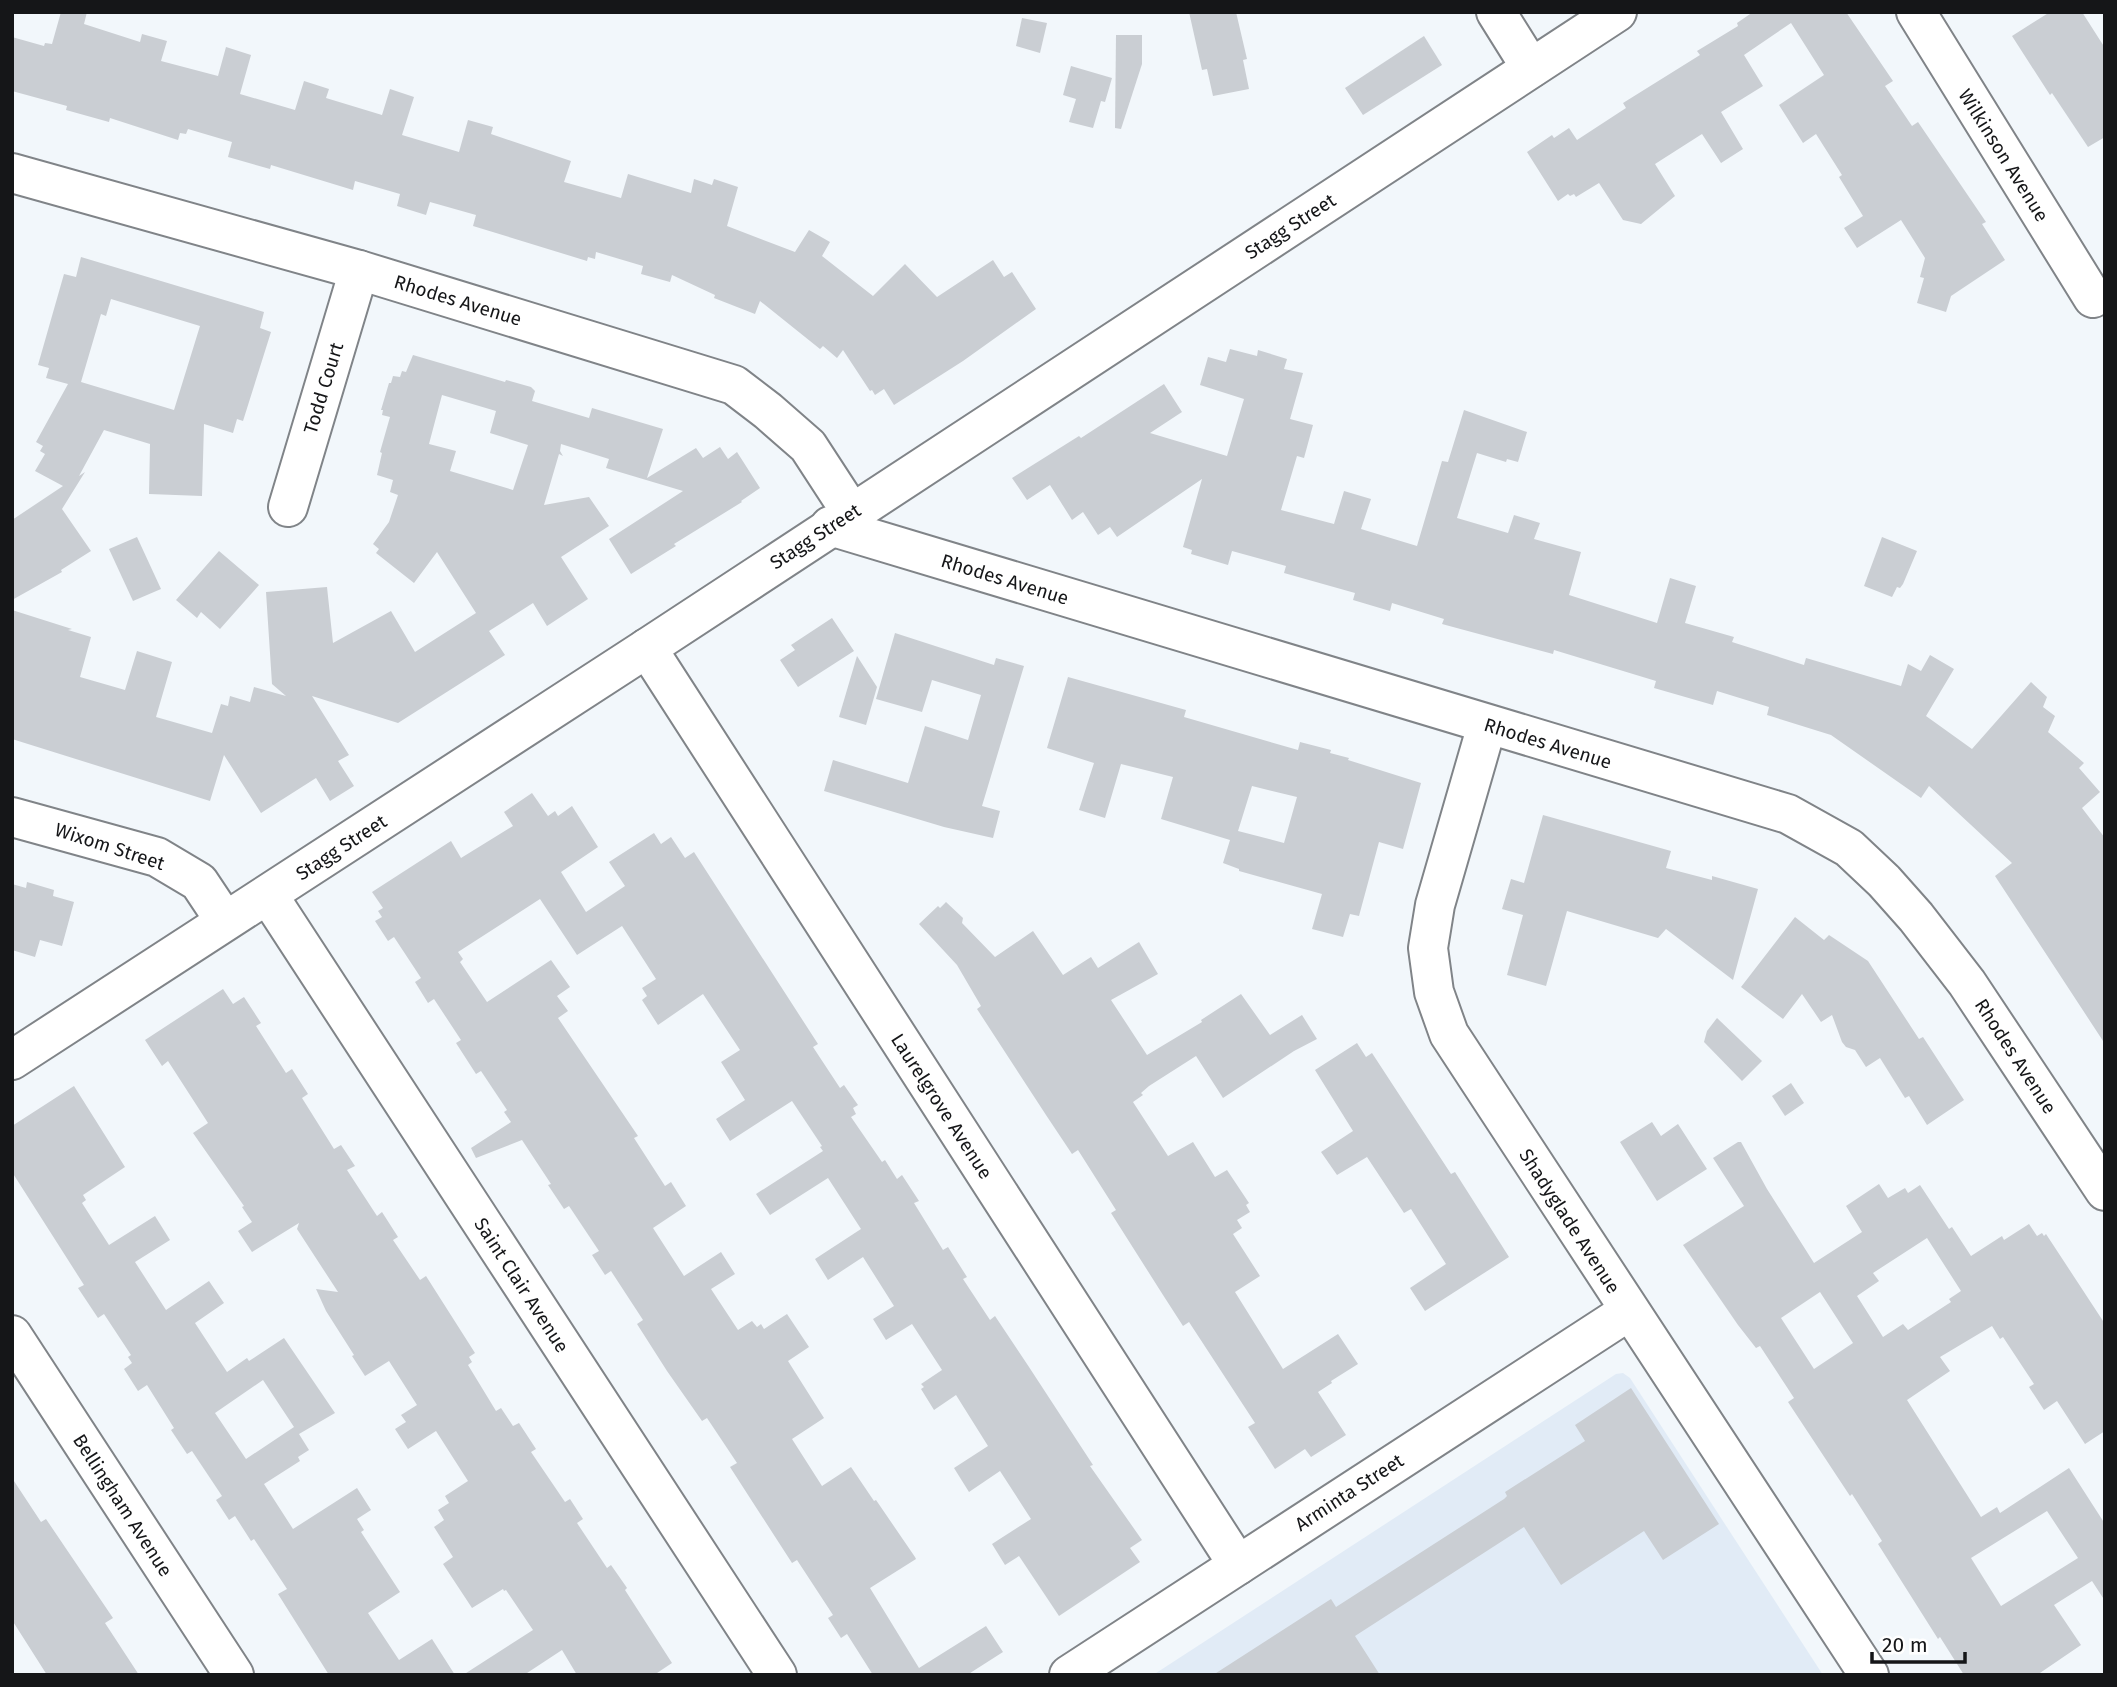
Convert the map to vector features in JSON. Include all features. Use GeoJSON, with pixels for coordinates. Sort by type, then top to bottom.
{"type":"FeatureCollection","features":[{"type":"Feature","properties":{"kind":"street"},"geometry":{"type":"LineString","coordinates":[[1496,12],[1531,68]]}},
{"type":"Feature","properties":{"kind":"street","name":"Stagg Street"},"geometry":{"type":"LineString","coordinates":[[12,1060],[647,648],[1617,12]]}},
{"type":"Feature","properties":{"kind":"street","name":"Wilkinson Avenue"},"geometry":{"type":"LineString","coordinates":[[1916,12],[2093,298]]}},
{"type":"Feature","properties":{"kind":"street","name":"Rhodes Avenue"},"geometry":{"type":"LineString","coordinates":[[15,182],[359,270],[734,385],[808,446],[840,519],[1487,724],[1788,814],[1849,848],[1884,881],[1916,917],[1967,983],[2105,1191]]}},
{"type":"Feature","properties":{"kind":"street","name":"Todd Court"},"geometry":{"type":"LineString","coordinates":[[288,507],[359,270]]}},
{"type":"Feature","properties":{"kind":"street","name":"Laurelgrove Avenue"},"geometry":{"type":"LineString","coordinates":[[647,648],[1238,1564]]}},
{"type":"Feature","properties":{"kind":"street","name":"Shadyglade Avenue"},"geometry":{"type":"LineString","coordinates":[[1487,724],[1435,905],[1428,948],[1434,992],[1449,1034],[1869,1675]]}},
{"type":"Feature","properties":{"kind":"street","name":"Wixom Street"},"geometry":{"type":"LineString","coordinates":[[12,817],[157,857],[199,881],[225,921]]}},
{"type":"Feature","properties":{"kind":"street","name":"Saint Clair Avenue"},"geometry":{"type":"LineString","coordinates":[[268,895],[777,1675]]}},
{"type":"Feature","properties":{"kind":"street","name":"Arminta Street"},"geometry":{"type":"LineString","coordinates":[[1069,1675],[1629,1311]]}},
{"type":"Feature","properties":{"kind":"street","name":"Bellingham Avenue"},"geometry":{"type":"LineString","coordinates":[[12,1335],[234,1675]]}},
{"type":"Feature","properties":{"kind":"shaded area"},"geometry":{"type":"Polygon","coordinates":[[[1623,1373],[1630,1378],[1823,1675],[1153,1675],[1616,1374],[1623,1373]]]}},
{"type":"Feature","properties":{"kind":"building"},"geometry":{"type":"Polygon","coordinates":[[[61,12],[87,12],[84,24],[140,42],[142,34],[167,41],[161,61],[218,76],[226,47],[251,55],[240,94],[295,110],[304,81],[329,89],[326,98],[382,115],[390,89],[414,97],[402,135],[459,152],[468,120],[493,127],[491,134],[571,161],[564,182],[621,198],[628,174],[691,193],[694,179],[712,185],[714,179],[738,187],[727,226],[795,252],[809,230],[830,242],[822,256],[873,296],[905,264],[937,297],[993,260],[1004,277],[1012,272],[1036,309],[963,361],[894,405],[884,389],[875,395],[870,391],[843,350],[837,358],[823,346],[820,349],[760,301],[755,314],[714,298],[715,295],[672,275],[670,282],[641,274],[643,266],[596,252],[595,259],[588,257],[587,261],[473,226],[476,215],[430,202],[426,215],[397,206],[400,194],[355,181],[353,190],[271,165],[270,169],[228,157],[232,142],[188,129],[186,134],[180,133],[178,140],[110,118],[109,122],[66,110],[67,106],[12,91],[12,37],[44,46],[45,43],[52,44],[61,12]]]}},
{"type":"Feature","properties":{"kind":"building"},"geometry":{"type":"Polygon","coordinates":[[[1189,12],[1236,12],[1247,59],[1243,60],[1249,89],[1213,96],[1207,69],[1202,70],[1189,12]]]}},
{"type":"Feature","properties":{"kind":"building"},"geometry":{"type":"Polygon","coordinates":[[[1753,12],[1846,12],[1893,81],[1885,86],[1912,126],[1918,122],[1986,222],[1982,224],[2005,260],[1951,296],[1946,312],[1917,303],[1924,278],[1920,277],[1925,258],[1901,220],[1857,248],[1844,228],[1863,216],[1839,177],[1842,175],[1816,134],[1803,143],[1779,105],[1824,75],[1791,23],[1744,55],[1763,86],[1721,112],[1743,149],[1721,163],[1702,134],[1655,164],[1675,196],[1641,224],[1623,220],[1599,183],[1576,197],[1574,194],[1568,194],[1558,201],[1527,152],[1552,135],[1554,138],[1569,128],[1577,140],[1626,108],[1623,103],[1700,55],[1697,51],[1738,26],[1737,23],[1753,12]]]}},
{"type":"Feature","properties":{"kind":"building"},"geometry":{"type":"Polygon","coordinates":[[[2050,12],[2082,12],[2105,48],[2105,137],[2088,147],[2012,36],[2050,12]]]}},
{"type":"Feature","properties":{"kind":"building"},"geometry":{"type":"Polygon","coordinates":[[[1022,18],[1047,23],[1040,53],[1016,46],[1022,18]]]}},
{"type":"Feature","properties":{"kind":"building"},"geometry":{"type":"Polygon","coordinates":[[[1116,35],[1142,35],[1142,64],[1121,129],[1115,128],[1116,35]]]}},
{"type":"Feature","properties":{"kind":"building"},"geometry":{"type":"Polygon","coordinates":[[[1424,36],[1442,65],[1363,115],[1345,88],[1424,36]]]}},
{"type":"Feature","properties":{"kind":"building"},"geometry":{"type":"Polygon","coordinates":[[[1071,66],[1112,78],[1105,102],[1101,101],[1093,128],[1069,122],[1076,99],[1063,95],[1071,66]]]}},
{"type":"Feature","properties":{"kind":"building"},"geometry":{"type":"Polygon","coordinates":[[[81,257],[264,312],[260,328],[271,332],[243,421],[237,419],[233,433],[204,424],[202,496],[149,494],[150,444],[104,430],[79,476],[85,472],[62,509],[91,551],[61,570],[62,572],[12,600],[12,520],[63,486],[35,471],[45,454],[40,451],[43,446],[36,442],[68,384],[46,378],[49,368],[38,365],[64,274],[76,277],[81,257]],[[111,299],[106,316],[101,314],[81,382],[174,410],[200,326],[111,299]]]}},
{"type":"Feature","properties":{"kind":"building"},"geometry":{"type":"Polygon","coordinates":[[[1230,349],[1257,356],[1258,350],[1287,359],[1284,369],[1303,373],[1290,419],[1313,425],[1304,458],[1297,456],[1281,510],[1334,524],[1344,491],[1371,499],[1361,529],[1417,546],[1442,461],[1448,462],[1464,410],[1527,432],[1518,462],[1507,459],[1506,462],[1477,453],[1457,518],[1508,533],[1514,515],[1540,523],[1534,539],[1581,552],[1569,595],[1657,623],[1670,578],[1696,586],[1685,623],[1734,637],[1732,642],[1804,665],[1806,658],[1901,686],[1908,664],[1921,671],[1930,655],[1954,669],[1926,716],[1972,749],[2031,682],[2047,697],[2043,707],[2055,716],[2048,732],[2084,763],[2079,768],[2100,792],[2082,808],[2105,838],[2105,1044],[1995,876],[2012,863],[1929,786],[1921,798],[1831,735],[1767,715],[1769,707],[1717,691],[1713,705],[1654,688],[1656,681],[1554,650],[1553,654],[1442,624],[1444,619],[1392,603],[1390,611],[1353,600],[1355,593],[1284,573],[1286,566],[1232,551],[1228,565],[1191,554],[1192,550],[1183,547],[1202,479],[1117,537],[1110,527],[1098,535],[1083,512],[1072,520],[1050,485],[1027,500],[1012,478],[1079,436],[1081,438],[1164,384],[1182,412],[1150,433],[1227,456],[1244,399],[1200,385],[1208,357],[1226,362],[1230,349]]]}},
{"type":"Feature","properties":{"kind":"building"},"geometry":{"type":"Polygon","coordinates":[[[413,355],[531,387],[535,391],[532,401],[589,418],[592,408],[663,429],[647,478],[696,448],[703,458],[720,447],[728,459],[737,452],[760,488],[631,574],[609,539],[683,491],[606,468],[609,459],[561,444],[560,451],[563,456],[559,454],[544,505],[589,497],[609,526],[561,557],[588,599],[547,626],[533,603],[489,631],[505,655],[398,723],[312,696],[349,755],[338,761],[354,786],[330,801],[316,778],[261,813],[224,755],[210,801],[12,739],[12,610],[91,637],[80,677],[125,690],[137,651],[172,662],[156,717],[212,733],[221,704],[228,706],[230,696],[250,702],[254,687],[286,696],[272,684],[266,592],[327,587],[333,643],[391,611],[415,652],[476,613],[437,552],[414,583],[376,553],[379,549],[373,544],[389,522],[398,495],[390,492],[393,480],[377,475],[382,453],[380,452],[390,417],[382,415],[381,410],[393,376],[400,377],[402,371],[406,372],[413,355]],[[442,395],[429,444],[456,451],[450,471],[513,490],[528,445],[490,433],[496,411],[442,395]]]}},
{"type":"Feature","properties":{"kind":"building"},"geometry":{"type":"Polygon","coordinates":[[[137,537],[161,589],[133,601],[109,549],[137,537]]]}},
{"type":"Feature","properties":{"kind":"building"},"geometry":{"type":"Polygon","coordinates":[[[1882,537],[1917,551],[1903,584],[1900,588],[1897,587],[1892,597],[1864,586],[1882,537]]]}},
{"type":"Feature","properties":{"kind":"building"},"geometry":{"type":"Polygon","coordinates":[[[219,551],[259,585],[220,629],[201,612],[197,618],[176,600],[219,551]]]}},
{"type":"Feature","properties":{"kind":"building"},"geometry":{"type":"Polygon","coordinates":[[[832,618],[854,651],[798,687],[780,660],[795,650],[791,645],[832,618]]]}},
{"type":"Feature","properties":{"kind":"building"},"geometry":{"type":"Polygon","coordinates":[[[895,633],[994,665],[996,658],[1024,666],[982,806],[1000,811],[993,838],[944,827],[824,791],[833,760],[908,783],[925,726],[968,740],[981,695],[932,680],[922,712],[876,699],[895,633]]]}},
{"type":"Feature","properties":{"kind":"building"},"geometry":{"type":"Polygon","coordinates":[[[857,656],[877,687],[866,725],[839,717],[857,656]]]}},
{"type":"Feature","properties":{"kind":"building"},"geometry":{"type":"Polygon","coordinates":[[[1068,677],[1186,710],[1184,717],[1298,750],[1300,742],[1331,750],[1330,753],[1349,758],[1348,760],[1421,783],[1403,849],[1379,842],[1359,916],[1350,914],[1343,937],[1312,929],[1322,894],[1239,871],[1223,863],[1230,840],[1161,819],[1173,777],[1121,764],[1105,818],[1079,810],[1094,763],[1047,748],[1068,677]],[[1252,786],[1238,831],[1284,843],[1297,797],[1252,786]]]}},
{"type":"Feature","properties":{"kind":"building"},"geometry":{"type":"Polygon","coordinates":[[[532,793],[548,816],[555,811],[558,816],[572,806],[598,847],[561,872],[586,912],[625,886],[609,862],[654,833],[661,844],[671,837],[685,858],[694,852],[818,1044],[813,1047],[840,1088],[844,1085],[858,1105],[853,1108],[856,1114],[851,1117],[882,1162],[885,1160],[897,1179],[902,1175],[919,1201],[914,1203],[943,1250],[948,1247],[967,1277],[963,1279],[990,1320],[995,1316],[1093,1465],[1090,1466],[1142,1540],[1130,1548],[1140,1562],[1059,1616],[1019,1556],[1005,1565],[992,1544],[1031,1519],[1000,1471],[969,1492],[954,1468],[988,1446],[956,1395],[934,1410],[921,1389],[924,1387],[921,1384],[942,1370],[912,1324],[886,1340],[873,1319],[894,1306],[863,1257],[828,1280],[815,1259],[861,1229],[828,1178],[770,1215],[756,1194],[823,1151],[820,1147],[822,1146],[792,1101],[730,1141],[716,1119],[745,1100],[721,1062],[740,1050],[703,994],[658,1025],[642,1000],[647,996],[642,988],[656,979],[622,926],[577,955],[540,899],[458,952],[463,959],[460,962],[487,1002],[551,960],[570,987],[557,996],[568,1011],[558,1018],[638,1136],[634,1138],[665,1186],[671,1182],[686,1206],[653,1228],[684,1276],[721,1252],[735,1274],[711,1289],[738,1330],[752,1321],[757,1327],[761,1324],[764,1329],[787,1314],[809,1347],[788,1361],[824,1418],[792,1439],[822,1486],[851,1467],[915,1557],[916,1559],[870,1588],[919,1668],[986,1626],[1003,1652],[967,1675],[873,1675],[847,1634],[841,1638],[828,1618],[833,1615],[797,1560],[792,1563],[730,1467],[737,1463],[707,1418],[702,1421],[667,1371],[637,1324],[643,1320],[611,1271],[605,1275],[592,1255],[599,1251],[569,1206],[564,1209],[522,1140],[476,1158],[471,1148],[511,1122],[504,1112],[507,1110],[481,1071],[476,1074],[456,1043],[461,1040],[434,999],[428,1003],[415,982],[421,978],[394,937],[388,941],[375,921],[382,917],[378,911],[383,908],[372,892],[451,841],[461,858],[513,826],[504,812],[532,793]]]}},
{"type":"Feature","properties":{"kind":"building"},"geometry":{"type":"Polygon","coordinates":[[[1543,815],[1671,851],[1666,868],[1712,880],[1712,876],[1758,889],[1733,980],[1666,929],[1658,938],[1567,911],[1546,986],[1507,975],[1523,915],[1502,909],[1511,879],[1524,883],[1543,815]]]}},
{"type":"Feature","properties":{"kind":"building"},"geometry":{"type":"Polygon","coordinates":[[[27,882],[54,890],[53,896],[74,902],[62,946],[40,940],[35,957],[12,950],[12,884],[26,888],[27,882]]]}},
{"type":"Feature","properties":{"kind":"building"},"geometry":{"type":"Polygon","coordinates":[[[946,902],[995,957],[1033,931],[1063,975],[1091,957],[1098,968],[1139,942],[1158,974],[1111,1000],[1147,1055],[1202,1022],[1201,1020],[1241,994],[1270,1035],[1302,1015],[1317,1039],[1223,1098],[1196,1056],[1149,1086],[1141,1093],[1143,1095],[1133,1102],[1168,1156],[1193,1142],[1215,1177],[1227,1170],[1249,1203],[1246,1205],[1250,1212],[1237,1220],[1242,1228],[1233,1234],[1260,1276],[1235,1292],[1283,1369],[1338,1334],[1358,1364],[1318,1392],[1346,1435],[1311,1457],[1305,1449],[1275,1469],[1248,1427],[1255,1423],[1189,1322],[1183,1326],[1111,1213],[1116,1210],[1078,1150],[1072,1154],[1046,1115],[977,1009],[981,1006],[957,965],[919,924],[946,902]]]}},
{"type":"Feature","properties":{"kind":"building"},"geometry":{"type":"Polygon","coordinates":[[[1795,917],[1824,940],[1829,935],[1868,961],[1919,1039],[1923,1037],[1964,1100],[1927,1125],[1909,1096],[1905,1098],[1880,1058],[1866,1067],[1855,1050],[1846,1047],[1832,1015],[1821,1022],[1802,994],[1783,1019],[1741,987],[1795,917]]]}},
{"type":"Feature","properties":{"kind":"building"},"geometry":{"type":"Polygon","coordinates":[[[223,989],[233,1004],[244,997],[261,1023],[256,1026],[286,1073],[292,1069],[308,1094],[302,1098],[334,1149],[341,1145],[355,1166],[347,1170],[377,1216],[382,1212],[398,1237],[393,1240],[420,1280],[426,1276],[475,1353],[469,1357],[472,1362],[468,1365],[496,1411],[501,1408],[513,1426],[519,1423],[536,1449],[531,1452],[565,1502],[570,1499],[583,1519],[577,1523],[607,1568],[611,1565],[627,1588],[625,1590],[672,1663],[654,1675],[577,1675],[562,1650],[524,1675],[463,1675],[533,1630],[506,1590],[503,1589],[472,1608],[443,1564],[453,1557],[434,1527],[444,1520],[438,1510],[449,1503],[445,1496],[468,1481],[436,1431],[408,1449],[395,1429],[406,1422],[401,1415],[417,1405],[389,1361],[365,1376],[352,1356],[354,1355],[326,1311],[316,1289],[338,1292],[297,1229],[299,1223],[252,1252],[238,1231],[252,1222],[242,1207],[244,1206],[193,1133],[208,1123],[168,1061],[162,1066],[145,1040],[223,989]]]}},
{"type":"Feature","properties":{"kind":"building"},"geometry":{"type":"Polygon","coordinates":[[[1717,1018],[1762,1061],[1742,1081],[1704,1042],[1707,1031],[1717,1018]]]}},
{"type":"Feature","properties":{"kind":"building"},"geometry":{"type":"Polygon","coordinates":[[[1357,1043],[1366,1057],[1372,1053],[1451,1174],[1455,1172],[1509,1257],[1425,1311],[1410,1288],[1446,1264],[1411,1209],[1404,1213],[1367,1157],[1337,1175],[1321,1152],[1353,1131],[1315,1070],[1357,1043]]]}},
{"type":"Feature","properties":{"kind":"building"},"geometry":{"type":"Polygon","coordinates":[[[1791,1083],[1804,1103],[1785,1116],[1772,1096],[1791,1083]]]}},
{"type":"Feature","properties":{"kind":"building"},"geometry":{"type":"Polygon","coordinates":[[[74,1086],[125,1167],[83,1195],[86,1200],[82,1203],[109,1245],[155,1216],[170,1240],[135,1262],[166,1310],[209,1281],[224,1303],[195,1323],[227,1372],[284,1338],[335,1413],[299,1434],[309,1450],[298,1457],[300,1461],[264,1484],[293,1529],[357,1488],[371,1510],[357,1519],[364,1530],[361,1532],[400,1592],[368,1613],[399,1660],[432,1639],[455,1675],[329,1675],[278,1594],[287,1589],[254,1539],[251,1541],[235,1516],[229,1520],[216,1500],[222,1496],[192,1451],[187,1454],[147,1385],[138,1391],[124,1369],[132,1363],[128,1357],[131,1355],[104,1314],[98,1318],[78,1288],[84,1285],[12,1172],[12,1126],[74,1086]],[[263,1380],[215,1413],[246,1459],[294,1427],[263,1380]]]}},
{"type":"Feature","properties":{"kind":"building"},"geometry":{"type":"Polygon","coordinates":[[[1652,1122],[1661,1136],[1678,1124],[1707,1169],[1657,1201],[1620,1142],[1652,1122]]]}},
{"type":"Feature","properties":{"kind":"building"},"geometry":{"type":"Polygon","coordinates":[[[1741,1142],[1814,1263],[1862,1232],[1846,1206],[1879,1184],[1888,1198],[1905,1188],[1908,1193],[1920,1185],[1949,1229],[1952,1227],[1971,1256],[2002,1236],[2004,1240],[2029,1224],[2037,1236],[2046,1234],[2105,1324],[2105,1431],[2085,1444],[2057,1401],[2044,1410],[2029,1387],[2034,1384],[2003,1337],[2000,1339],[1992,1326],[1940,1357],[1950,1371],[1907,1400],[1981,1517],[1997,1507],[2000,1513],[2069,1468],[2105,1524],[2105,1601],[2092,1581],[2054,1605],[2081,1645],[2037,1675],[1964,1675],[1878,1544],[1882,1541],[1852,1494],[1850,1496],[1788,1402],[1794,1398],[1760,1346],[1756,1348],[1738,1325],[1683,1245],[1744,1206],[1713,1158],[1741,1142]],[[1927,1238],[1873,1273],[1879,1281],[1857,1296],[1883,1337],[1903,1324],[1908,1330],[1951,1302],[1949,1299],[1961,1291],[1927,1238]],[[1820,1292],[1781,1318],[1814,1369],[1853,1343],[1820,1292]],[[2047,1511],[1971,1558],[2001,1606],[2078,1558],[2047,1511]]]}},
{"type":"Feature","properties":{"kind":"building"},"geometry":{"type":"Polygon","coordinates":[[[1631,1388],[1719,1524],[1663,1560],[1644,1531],[1561,1585],[1524,1527],[1355,1636],[1380,1675],[1213,1675],[1331,1599],[1336,1607],[1504,1499],[1507,1496],[1505,1492],[1585,1441],[1575,1425],[1631,1388]]]}},
{"type":"Feature","properties":{"kind":"building"},"geometry":{"type":"Polygon","coordinates":[[[12,1478],[41,1522],[46,1519],[113,1618],[105,1623],[139,1675],[47,1675],[12,1620],[12,1478]]]}}]}
